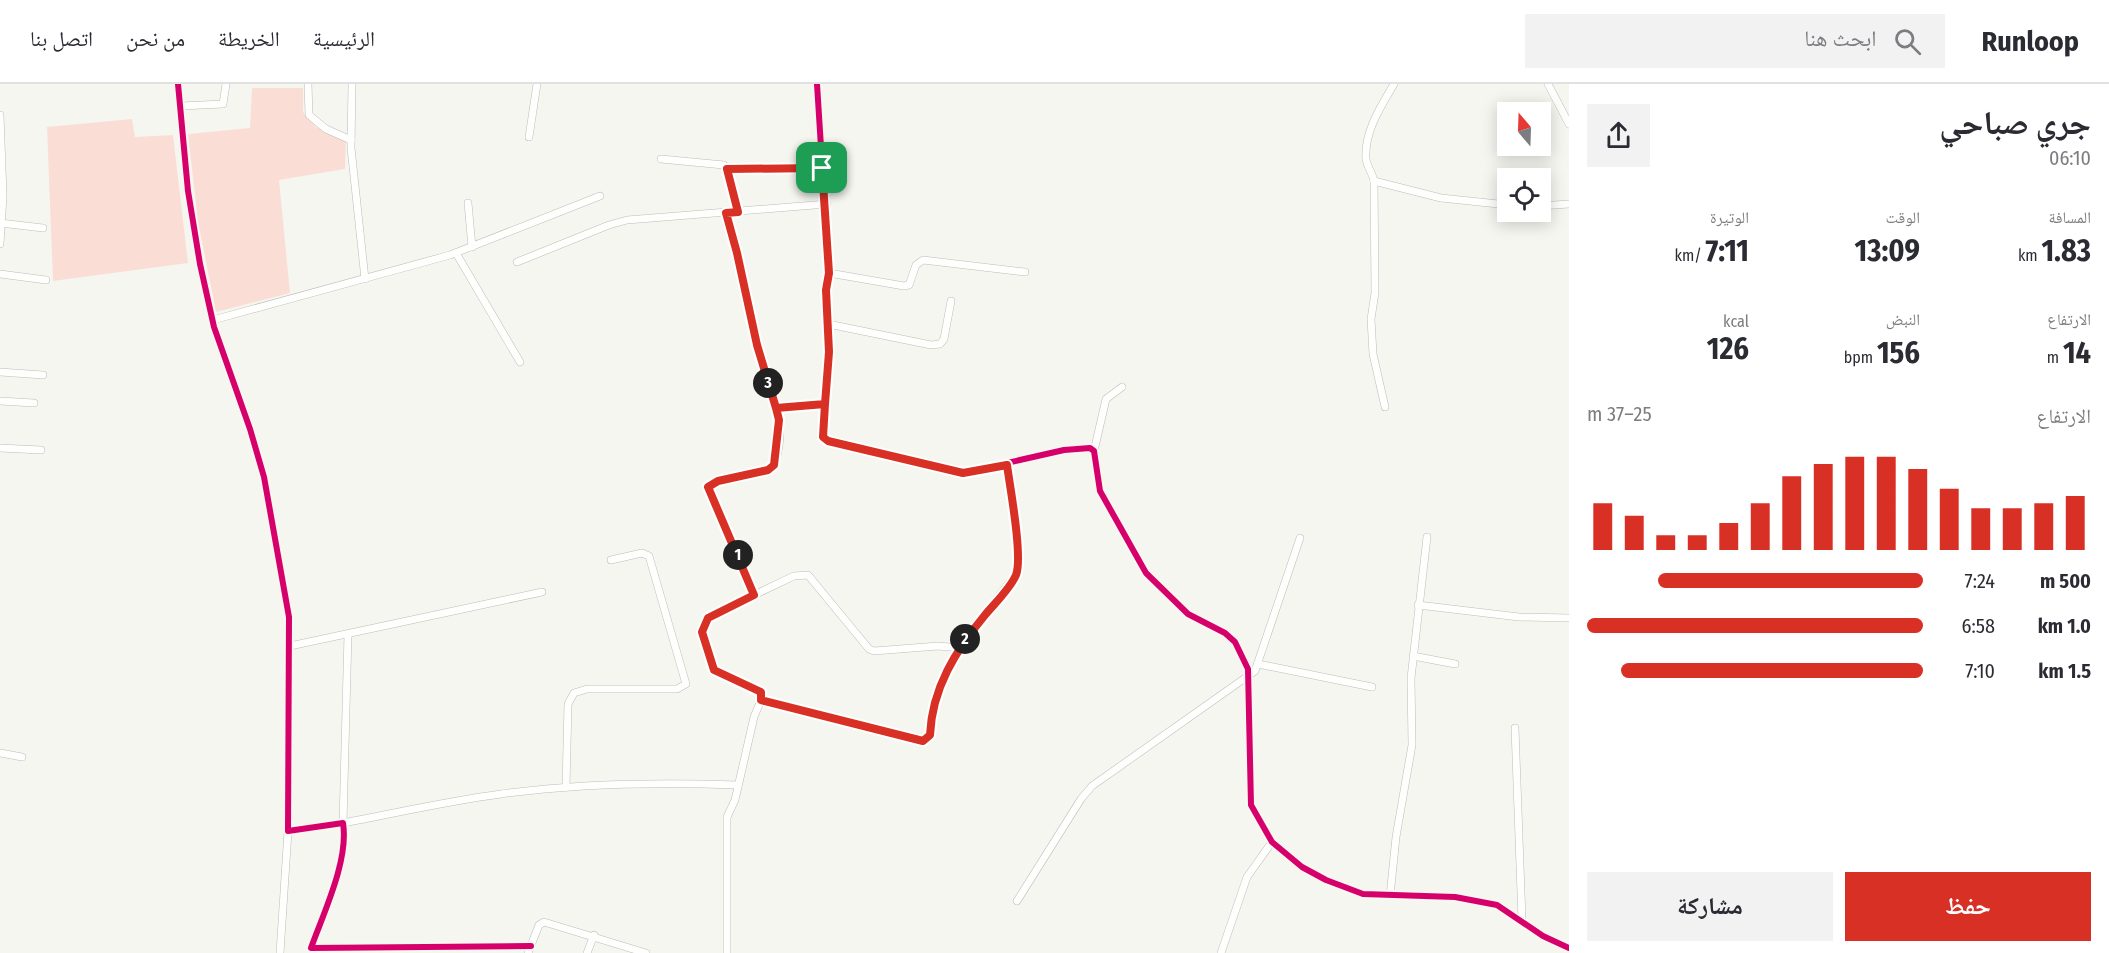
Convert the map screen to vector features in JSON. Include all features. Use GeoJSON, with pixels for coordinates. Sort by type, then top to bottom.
{"type":"FeatureCollection","features":[{"type":"Feature","properties":{"kind":"street"},"geometry":{"type":"LineString","coordinates":[[178,84],[188,191],[200,264],[213,320],[264,477],[289,617],[288,831],[280,953]]}},
{"type":"Feature","properties":{"kind":"street"},"geometry":{"type":"LineString","coordinates":[[181,106],[223,104],[226,84]]}},
{"type":"Feature","properties":{"kind":"street"},"geometry":{"type":"LineString","coordinates":[[308,84],[307,110],[309,115],[326,129],[351,140]]}},
{"type":"Feature","properties":{"kind":"street"},"geometry":{"type":"LineString","coordinates":[[352,84],[351,140],[355,207],[365,279]]}},
{"type":"Feature","properties":{"kind":"street"},"geometry":{"type":"LineString","coordinates":[[529,137],[537,84]]}},
{"type":"Feature","properties":{"kind":"street"},"geometry":{"type":"LineString","coordinates":[[817,84],[822,168],[827,204],[828,324],[822,431],[828,441],[963,473],[1007,465],[1064,450],[1090,448],[1094,451]]}},
{"type":"Feature","properties":{"kind":"street"},"geometry":{"type":"LineString","coordinates":[[1385,407],[1372,343],[1371,319],[1375,293],[1374,181],[1366,162],[1366,147],[1371,127],[1394,84]]}},
{"type":"Feature","properties":{"kind":"street"},"geometry":{"type":"LineString","coordinates":[[1548,84],[1569,124]]}},
{"type":"Feature","properties":{"kind":"street"},"geometry":{"type":"LineString","coordinates":[[0,115],[0,244]]}},
{"type":"Feature","properties":{"kind":"street"},"geometry":{"type":"LineString","coordinates":[[661,159],[724,165],[738,212]]}},
{"type":"Feature","properties":{"kind":"street"},"geometry":{"type":"LineString","coordinates":[[727,169],[822,168]]}},
{"type":"Feature","properties":{"kind":"street"},"geometry":{"type":"LineString","coordinates":[[1374,181],[1441,198],[1497,204]]}},
{"type":"Feature","properties":{"kind":"street"},"geometry":{"type":"LineString","coordinates":[[213,320],[456,254],[600,196]]}},
{"type":"Feature","properties":{"kind":"street"},"geometry":{"type":"LineString","coordinates":[[468,203],[472,247]]}},
{"type":"Feature","properties":{"kind":"street"},"geometry":{"type":"LineString","coordinates":[[517,262],[627,220],[827,204]]}},
{"type":"Feature","properties":{"kind":"street"},"geometry":{"type":"LineString","coordinates":[[1551,205],[1569,204]]}},
{"type":"Feature","properties":{"kind":"street"},"geometry":{"type":"LineString","coordinates":[[726,213],[757,345],[779,420],[774,465],[768,470],[718,481],[708,487],[754,595]]}},
{"type":"Feature","properties":{"kind":"street"},"geometry":{"type":"LineString","coordinates":[[1,223],[43,228]]}},
{"type":"Feature","properties":{"kind":"street"},"geometry":{"type":"LineString","coordinates":[[456,254],[520,362]]}},
{"type":"Feature","properties":{"kind":"street"},"geometry":{"type":"LineString","coordinates":[[829,273],[904,286],[909,285],[916,265],[923,260],[1026,272]]}},
{"type":"Feature","properties":{"kind":"street"},"geometry":{"type":"LineString","coordinates":[[0,274],[46,280]]}},
{"type":"Feature","properties":{"kind":"street"},"geometry":{"type":"LineString","coordinates":[[828,324],[931,345],[940,344],[944,339],[951,301]]}},
{"type":"Feature","properties":{"kind":"street"},"geometry":{"type":"LineString","coordinates":[[0,372],[43,375]]}},
{"type":"Feature","properties":{"kind":"street"},"geometry":{"type":"LineString","coordinates":[[1122,387],[1106,399],[1094,451],[1095,472],[1100,491],[1146,573],[1188,614],[1225,633],[1235,642],[1248,669],[1251,805],[1272,842],[1302,867],[1326,880],[1363,894],[1455,897],[1497,905],[1543,936],[1569,948]]}},
{"type":"Feature","properties":{"kind":"street"},"geometry":{"type":"LineString","coordinates":[[0,400],[34,403]]}},
{"type":"Feature","properties":{"kind":"street"},"geometry":{"type":"LineString","coordinates":[[776,408],[825,404]]}},
{"type":"Feature","properties":{"kind":"street"},"geometry":{"type":"LineString","coordinates":[[0,448],[41,450]]}},
{"type":"Feature","properties":{"kind":"street"},"geometry":{"type":"LineString","coordinates":[[761,700],[923,741],[930,735],[931,714],[936,696],[960,648],[1016,574],[1018,558],[1007,465]]}},
{"type":"Feature","properties":{"kind":"street"},"geometry":{"type":"LineString","coordinates":[[1390,896],[1396,837],[1412,745],[1413,656],[1427,537]]}},
{"type":"Feature","properties":{"kind":"street"},"geometry":{"type":"LineString","coordinates":[[1017,901],[1081,799],[1092,786],[1216,696],[1248,678],[1258,664],[1300,538]]}},
{"type":"Feature","properties":{"kind":"street"},"geometry":{"type":"LineString","coordinates":[[566,787],[568,704],[574,693],[587,689],[677,689],[686,684],[649,556],[642,553],[611,560]]}},
{"type":"Feature","properties":{"kind":"street"},"geometry":{"type":"LineString","coordinates":[[727,953],[726,827],[754,717],[761,700],[761,692],[714,670],[702,632],[708,618],[794,576],[808,575],[869,649],[874,651],[938,646],[960,648]]}},
{"type":"Feature","properties":{"kind":"street"},"geometry":{"type":"LineString","coordinates":[[290,646],[542,592]]}},
{"type":"Feature","properties":{"kind":"street"},"geometry":{"type":"LineString","coordinates":[[1418,605],[1519,617],[1569,618]]}},
{"type":"Feature","properties":{"kind":"street"},"geometry":{"type":"LineString","coordinates":[[348,634],[344,823],[346,835],[310,950],[529,949],[541,922],[594,935],[646,953]]}},
{"type":"Feature","properties":{"kind":"street"},"geometry":{"type":"LineString","coordinates":[[1413,656],[1455,664]]}},
{"type":"Feature","properties":{"kind":"street"},"geometry":{"type":"LineString","coordinates":[[1258,664],[1372,687]]}},
{"type":"Feature","properties":{"kind":"street"},"geometry":{"type":"LineString","coordinates":[[1515,728],[1522,920]]}},
{"type":"Feature","properties":{"kind":"street"},"geometry":{"type":"LineString","coordinates":[[0,753],[22,757]]}},
{"type":"Feature","properties":{"kind":"street"},"geometry":{"type":"LineString","coordinates":[[288,831],[344,823],[447,802],[566,787],[645,783],[738,785]]}},
{"type":"Feature","properties":{"kind":"street"},"geometry":{"type":"LineString","coordinates":[[1221,953],[1247,877],[1272,842]]}},
{"type":"Feature","properties":{"kind":"street"},"geometry":{"type":"LineString","coordinates":[[587,953],[594,935]]}},
{"type":"Feature","properties":{"kind":"shaded area"},"geometry":{"type":"Polygon","coordinates":[[[252,88],[303,88],[303,112],[316,127],[346,142],[345,169],[279,180],[290,293],[216,312],[198,222],[188,134],[250,128],[252,88]]]}},
{"type":"Feature","properties":{"kind":"shaded area"},"geometry":{"type":"Polygon","coordinates":[[[132,119],[135,137],[173,135],[188,263],[53,281],[47,127],[132,119]]]}},
{"type":"Feature","properties":{"kind":"cycle path"},"geometry":{"type":"LineString","coordinates":[[178,84],[188,191],[200,264],[214,327],[250,429],[264,477],[289,617],[288,831],[343,823],[344,838],[339,869],[311,948],[531,946]]}},
{"type":"Feature","properties":{"kind":"cycle path"},"geometry":{"type":"LineString","coordinates":[[817,84],[829,273],[826,290],[829,352],[823,437],[828,441],[963,473],[1064,450],[1090,448],[1094,451],[1100,491],[1146,573],[1188,614],[1225,633],[1235,642],[1248,669],[1251,805],[1272,842],[1302,867],[1326,880],[1363,894],[1455,897],[1497,905],[1543,936],[1569,948]]}},
{"type":"Feature","properties":{"kind":"route"},"geometry":{"type":"LineString","coordinates":[[822,168],[727,169],[738,212],[726,213],[757,345],[776,408],[798,406],[825,404],[823,437],[828,441],[872,452],[963,473],[1007,465],[1018,558],[1016,574],[964,641],[951,663],[936,696],[931,714],[930,735],[923,741],[761,700],[763,693],[720,675],[714,670],[702,632],[703,624],[708,618],[754,595],[738,555],[709,495],[708,487],[711,483],[718,481],[768,470],[774,465],[777,455],[779,420],[776,408],[825,404],[829,352],[826,290],[829,273],[827,204],[822,168]]}}]}
